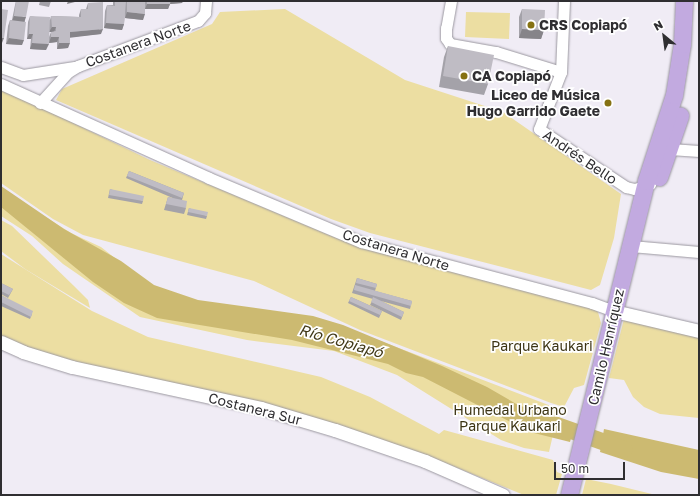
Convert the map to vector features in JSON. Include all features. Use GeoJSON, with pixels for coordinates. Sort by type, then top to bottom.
{"type":"FeatureCollection","features":[{"type":"Feature","properties":{"kind":"main road","name":"Camilo Henríquez"},"geometry":{"type":"LineString","coordinates":[[665,144],[679,70],[684,1]]}},
{"type":"Feature","properties":{"kind":"main road","name":"Camilo Henríquez"},"geometry":{"type":"LineString","coordinates":[[571,487],[631,246],[665,144],[688,84],[693,44],[694,1]]}},
{"type":"Feature","properties":{"kind":"street","name":"Costanera Norte"},"geometry":{"type":"LineString","coordinates":[[1,67],[19,74],[42,73],[78,66],[194,23],[203,16],[206,1]]}},
{"type":"Feature","properties":{"kind":"street"},"geometry":{"type":"LineString","coordinates":[[451,1],[446,28],[446,38],[450,44],[496,52],[561,72]]}},
{"type":"Feature","properties":{"kind":"street","name":"Andrés Bello"},"geometry":{"type":"LineString","coordinates":[[564,1],[561,72],[539,125],[541,133],[626,187],[635,189],[651,184]]}},
{"type":"Feature","properties":{"kind":"street","name":"Costanera Norte"},"geometry":{"type":"LineString","coordinates":[[40,103],[56,85],[78,66]]}},
{"type":"Feature","properties":{"kind":"street"},"geometry":{"type":"LineString","coordinates":[[42,73],[56,85]]}},
{"type":"Feature","properties":{"kind":"street","name":"Costanera Norte"},"geometry":{"type":"LineString","coordinates":[[1,84],[40,103],[361,242],[592,303],[614,311],[699,331]]}},
{"type":"Feature","properties":{"kind":"street"},"geometry":{"type":"LineString","coordinates":[[665,144],[699,151]]}},
{"type":"Feature","properties":{"kind":"street"},"geometry":{"type":"LineString","coordinates":[[631,246],[699,252]]}},
{"type":"Feature","properties":{"kind":"street","name":"Costanera Sur"},"geometry":{"type":"LineString","coordinates":[[1,342],[23,352],[72,367],[261,408],[336,430],[425,461],[502,495]]}},
{"type":"Feature","properties":{"kind":"green space"},"geometry":{"type":"Polygon","coordinates":[[[285,9],[405,80],[503,112],[621,194],[614,238],[600,285],[591,290],[370,233],[331,219],[56,100],[62,89],[212,24],[220,12],[285,9]]]}},
{"type":"Feature","properties":{"kind":"green space"},"geometry":{"type":"Polygon","coordinates":[[[466,12],[510,13],[509,39],[465,37],[466,12]]]}},
{"type":"Feature","properties":{"kind":"green space","name":"Parque Kaukari"},"geometry":{"type":"Polygon","coordinates":[[[1,88],[150,160],[339,239],[593,308],[598,312],[601,323],[584,385],[574,388],[564,407],[360,330],[254,281],[83,235],[53,219],[1,183],[1,88]]]}},
{"type":"Feature","properties":{"kind":"green space","name":"Humedal Urbano Parque Kaukari"},"geometry":{"type":"Polygon","coordinates":[[[1,189],[71,233],[101,247],[150,286],[200,303],[362,334],[559,409],[549,452],[524,448],[501,440],[397,375],[334,351],[247,340],[140,317],[63,264],[32,236],[1,216],[1,189]]]}},
{"type":"Feature","properties":{"kind":"green space"},"geometry":{"type":"Polygon","coordinates":[[[1,220],[12,226],[74,286],[88,300],[90,308],[25,269],[1,251],[1,220]]]}},
{"type":"Feature","properties":{"kind":"green space"},"geometry":{"type":"Polygon","coordinates":[[[1,254],[92,311],[148,337],[321,377],[370,397],[439,434],[444,430],[553,460],[557,472],[562,474],[556,495],[524,495],[445,463],[1,341],[1,254]]]}},
{"type":"Feature","properties":{"kind":"green space"},"geometry":{"type":"Polygon","coordinates":[[[624,319],[699,337],[699,418],[660,414],[644,407],[633,397],[624,380],[609,378],[624,319]]]}},
{"type":"Feature","properties":{"kind":"green space"},"geometry":{"type":"Polygon","coordinates":[[[586,479],[611,484],[656,495],[582,495],[586,479]]]}},
{"type":"Feature","properties":{"kind":"water","name":"Humedal Urbano Parque Kaukari"},"geometry":{"type":"Polygon","coordinates":[[[1,186],[64,229],[121,261],[154,285],[198,300],[313,316],[343,325],[442,366],[487,387],[518,405],[575,424],[570,442],[530,432],[423,377],[406,373],[388,364],[292,340],[157,318],[124,303],[93,282],[1,207],[1,186]]]}},
{"type":"Feature","properties":{"kind":"water"},"geometry":{"type":"Polygon","coordinates":[[[604,429],[699,450],[699,479],[661,472],[600,452],[604,429]]]}},
{"type":"Feature","properties":{"kind":"building"},"geometry":{"type":"Polygon","coordinates":[[[16,1],[29,1],[26,17],[14,16],[16,1]]]}},
{"type":"Feature","properties":{"kind":"building"},"geometry":{"type":"Polygon","coordinates":[[[115,1],[126,1],[124,24],[106,23],[107,5],[115,6],[115,1]]]}},
{"type":"Feature","properties":{"kind":"building"},"geometry":{"type":"Polygon","coordinates":[[[127,1],[145,1],[145,14],[127,12],[127,1]]]}},
{"type":"Feature","properties":{"kind":"building"},"geometry":{"type":"Polygon","coordinates":[[[147,1],[170,1],[170,4],[147,4],[147,1]]]}},
{"type":"Feature","properties":{"kind":"building"},"geometry":{"type":"Polygon","coordinates":[[[103,2],[103,29],[70,32],[70,43],[59,43],[59,37],[51,37],[51,32],[56,31],[56,27],[52,27],[51,16],[81,17],[81,9],[88,9],[88,3],[103,2]]]}},
{"type":"Feature","properties":{"kind":"building"},"geometry":{"type":"Polygon","coordinates":[[[1,9],[8,10],[4,38],[1,37],[1,9]]]}},
{"type":"Feature","properties":{"kind":"building"},"geometry":{"type":"Polygon","coordinates":[[[522,9],[545,10],[544,30],[522,29],[522,9]]]}},
{"type":"Feature","properties":{"kind":"building"},"geometry":{"type":"Polygon","coordinates":[[[30,16],[50,17],[49,44],[32,43],[33,34],[29,34],[30,16]]]}},
{"type":"Feature","properties":{"kind":"building"},"geometry":{"type":"Polygon","coordinates":[[[10,20],[26,22],[24,40],[9,38],[10,20]]]}},
{"type":"Feature","properties":{"kind":"building"},"geometry":{"type":"Polygon","coordinates":[[[448,46],[494,55],[488,84],[443,76],[448,46]]]}},
{"type":"Feature","properties":{"kind":"building"},"geometry":{"type":"Polygon","coordinates":[[[129,171],[184,193],[182,198],[127,176],[129,171]]]}},
{"type":"Feature","properties":{"kind":"building"},"geometry":{"type":"Polygon","coordinates":[[[110,189],[144,196],[143,201],[109,195],[110,189]]]}},
{"type":"Feature","properties":{"kind":"building"},"geometry":{"type":"Polygon","coordinates":[[[168,197],[187,201],[186,208],[166,204],[168,197]]]}},
{"type":"Feature","properties":{"kind":"building"},"geometry":{"type":"Polygon","coordinates":[[[189,208],[208,212],[207,216],[188,212],[189,208]]]}},
{"type":"Feature","properties":{"kind":"building"},"geometry":{"type":"Polygon","coordinates":[[[357,278],[377,284],[376,288],[356,283],[357,278]]]}},
{"type":"Feature","properties":{"kind":"building"},"geometry":{"type":"Polygon","coordinates":[[[1,283],[13,289],[9,295],[1,291],[1,283]]]}},
{"type":"Feature","properties":{"kind":"building"},"geometry":{"type":"Polygon","coordinates":[[[355,285],[412,301],[411,306],[354,290],[355,285]]]}},
{"type":"Feature","properties":{"kind":"building"},"geometry":{"type":"Polygon","coordinates":[[[1,295],[33,311],[31,317],[1,302],[1,295]]]}},
{"type":"Feature","properties":{"kind":"building"},"geometry":{"type":"Polygon","coordinates":[[[351,297],[382,311],[380,315],[349,301],[351,297]]]}},
{"type":"Feature","properties":{"kind":"building"},"geometry":{"type":"Polygon","coordinates":[[[373,297],[404,312],[402,317],[371,302],[373,297]]]}},
{"type":"Feature","properties":{"kind":"waterway","name":"Río Copiapó"},"geometry":{"type":"LineString","coordinates":[[551,423],[624,449]]}},
{"type":"Feature","properties":{"kind":"place","name":"CRS Copiapó"},"geometry":{"type":"Point","coordinates":[531,25]}},
{"type":"Feature","properties":{"kind":"place","name":"CA Copiapó"},"geometry":{"type":"Point","coordinates":[464,76]}},
{"type":"Feature","properties":{"kind":"place","name":"Liceo de Música Hugo Garrido Gaete"},"geometry":{"type":"Point","coordinates":[608,103]}}]}
